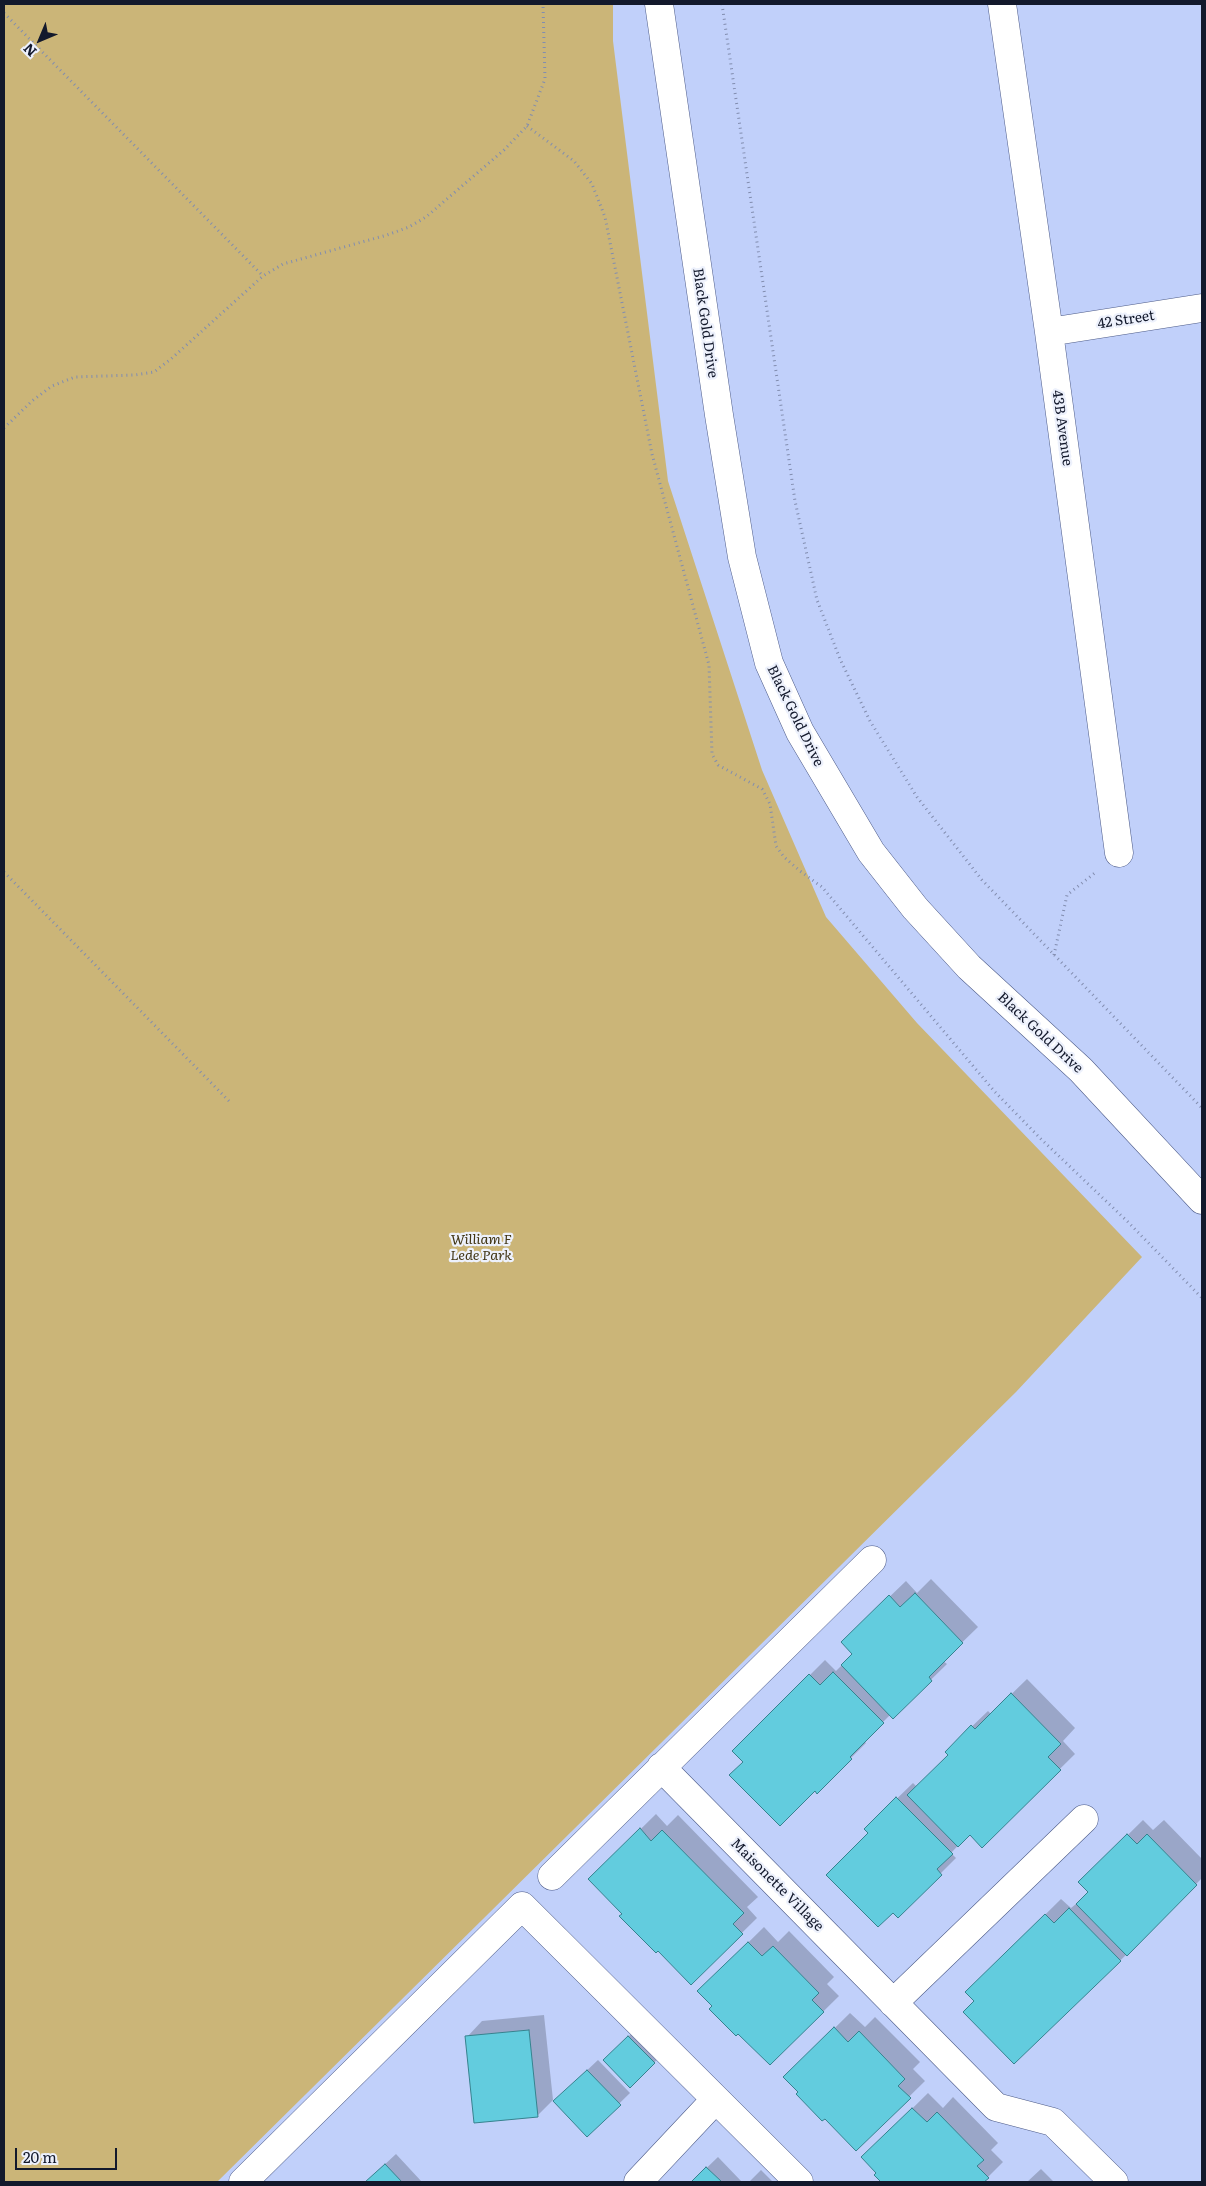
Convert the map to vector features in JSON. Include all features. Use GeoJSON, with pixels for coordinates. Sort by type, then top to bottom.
{"type":"FeatureCollection","features":[{"type":"Feature","properties":{"kind":"street","name":"Black Gold Drive"},"geometry":{"type":"LineString","coordinates":[[659,4],[719,415],[742,557],[769,663],[800,732],[871,852],[915,908],[969,967],[1081,1070],[1202,1200]]}},
{"type":"Feature","properties":{"kind":"street","name":"43B Avenue"},"geometry":{"type":"LineString","coordinates":[[1002,4],[1049,332],[1119,853]]}},
{"type":"Feature","properties":{"kind":"street","name":"42 Street"},"geometry":{"type":"LineString","coordinates":[[1049,332],[1202,308]]}},
{"type":"Feature","properties":{"kind":"street"},"geometry":{"type":"LineString","coordinates":[[552,1876],[872,1560]]}},
{"type":"Feature","properties":{"kind":"street","name":"Maisonette Village"},"geometry":{"type":"LineString","coordinates":[[661,1767],[996,2107],[1053,2122],[1114,2182]]}},
{"type":"Feature","properties":{"kind":"street"},"geometry":{"type":"LineString","coordinates":[[892,2002],[1084,1819]]}},
{"type":"Feature","properties":{"kind":"street"},"geometry":{"type":"LineString","coordinates":[[244,2182],[522,1906],[799,2182]]}},
{"type":"Feature","properties":{"kind":"street"},"geometry":{"type":"LineString","coordinates":[[638,2182],[716,2100]]}},
{"type":"Feature","properties":{"kind":"path"},"geometry":{"type":"LineString","coordinates":[[4,428],[32,401],[52,386],[75,377],[136,376],[154,372],[263,276],[283,264],[409,227],[426,217],[504,150],[527,126],[545,79],[542,4]]}},
{"type":"Feature","properties":{"kind":"path"},"geometry":{"type":"LineString","coordinates":[[722,4],[795,501],[818,600],[840,659],[870,721],[917,797],[982,880],[1202,1108]]}},
{"type":"Feature","properties":{"kind":"path"},"geometry":{"type":"LineString","coordinates":[[4,13],[263,276]]}},
{"type":"Feature","properties":{"kind":"path"},"geometry":{"type":"LineString","coordinates":[[1054,956],[1067,894],[1119,853]]}},
{"type":"Feature","properties":{"kind":"path"},"geometry":{"type":"LineString","coordinates":[[4,872],[229,1101]]}},
{"type":"Feature","properties":{"kind":"green space","name":"William F Lede Park"},"geometry":{"type":"Polygon","coordinates":[[[4,4],[613,4],[613,41],[668,481],[762,770],[826,917],[917,1023],[1142,1257],[1016,1392],[217,2182],[4,2182],[4,4]]]}},
{"type":"Feature","properties":{"kind":"building"},"geometry":{"type":"Polygon","coordinates":[[[915,1593],[963,1643],[929,1677],[932,1681],[893,1719],[841,1665],[852,1654],[841,1642],[889,1595],[900,1607],[915,1593]]]}},
{"type":"Feature","properties":{"kind":"building"},"geometry":{"type":"Polygon","coordinates":[[[833,1672],[884,1723],[817,1794],[815,1791],[780,1826],[729,1775],[743,1762],[732,1751],[809,1674],[820,1685],[833,1672]]]}},
{"type":"Feature","properties":{"kind":"building"},"geometry":{"type":"Polygon","coordinates":[[[1011,1693],[1061,1744],[1048,1757],[1061,1770],[982,1848],[970,1835],[958,1847],[907,1795],[948,1755],[945,1752],[971,1725],[975,1729],[1011,1693]]]}},
{"type":"Feature","properties":{"kind":"building"},"geometry":{"type":"Polygon","coordinates":[[[896,1797],[953,1854],[937,1869],[942,1875],[898,1918],[893,1913],[878,1927],[826,1875],[868,1833],[864,1829],[896,1797]]]}},
{"type":"Feature","properties":{"kind":"building"},"geometry":{"type":"Polygon","coordinates":[[[640,1828],[651,1841],[662,1830],[744,1913],[733,1924],[743,1934],[691,1985],[658,1951],[656,1953],[619,1916],[622,1914],[588,1879],[640,1828]]]}},
{"type":"Feature","properties":{"kind":"building"},"geometry":{"type":"Polygon","coordinates":[[[1127,1834],[1137,1844],[1147,1834],[1197,1885],[1127,1956],[1076,1904],[1088,1892],[1078,1882],[1127,1834]]]}},
{"type":"Feature","properties":{"kind":"building"},"geometry":{"type":"Polygon","coordinates":[[[1069,1908],[1121,1961],[1014,2064],[963,2012],[974,2001],[965,1992],[1045,1914],[1054,1923],[1069,1908]]]}},
{"type":"Feature","properties":{"kind":"building"},"geometry":{"type":"Polygon","coordinates":[[[748,1942],[762,1956],[773,1946],[819,1993],[812,2000],[824,2012],[770,2065],[738,2034],[736,2036],[709,2009],[712,2006],[697,1991],[748,1942]]]}},
{"type":"Feature","properties":{"kind":"building"},"geometry":{"type":"Polygon","coordinates":[[[834,2027],[848,2042],[859,2031],[905,2079],[898,2086],[911,2098],[856,2151],[825,2119],[822,2121],[796,2094],[798,2092],[783,2077],[834,2027]]]}},
{"type":"Feature","properties":{"kind":"building"},"geometry":{"type":"Polygon","coordinates":[[[529,2030],[538,2117],[474,2123],[465,2036],[529,2030]]]}},
{"type":"Feature","properties":{"kind":"building"},"geometry":{"type":"Polygon","coordinates":[[[628,2036],[655,2063],[630,2088],[603,2060],[628,2036]]]}},
{"type":"Feature","properties":{"kind":"building"},"geometry":{"type":"Polygon","coordinates":[[[587,2070],[621,2105],[587,2137],[553,2101],[587,2070]]]}},
{"type":"Feature","properties":{"kind":"building"},"geometry":{"type":"Polygon","coordinates":[[[912,2108],[927,2122],[937,2112],[984,2160],[977,2166],[989,2178],[984,2182],[881,2182],[874,2175],[876,2173],[861,2157],[912,2108]]]}},
{"type":"Feature","properties":{"kind":"building"},"geometry":{"type":"Polygon","coordinates":[[[385,2164],[402,2182],[365,2182],[385,2164]]]}},
{"type":"Feature","properties":{"kind":"building"},"geometry":{"type":"Polygon","coordinates":[[[706,2167],[722,2182],[691,2182],[706,2167]]]}}]}
